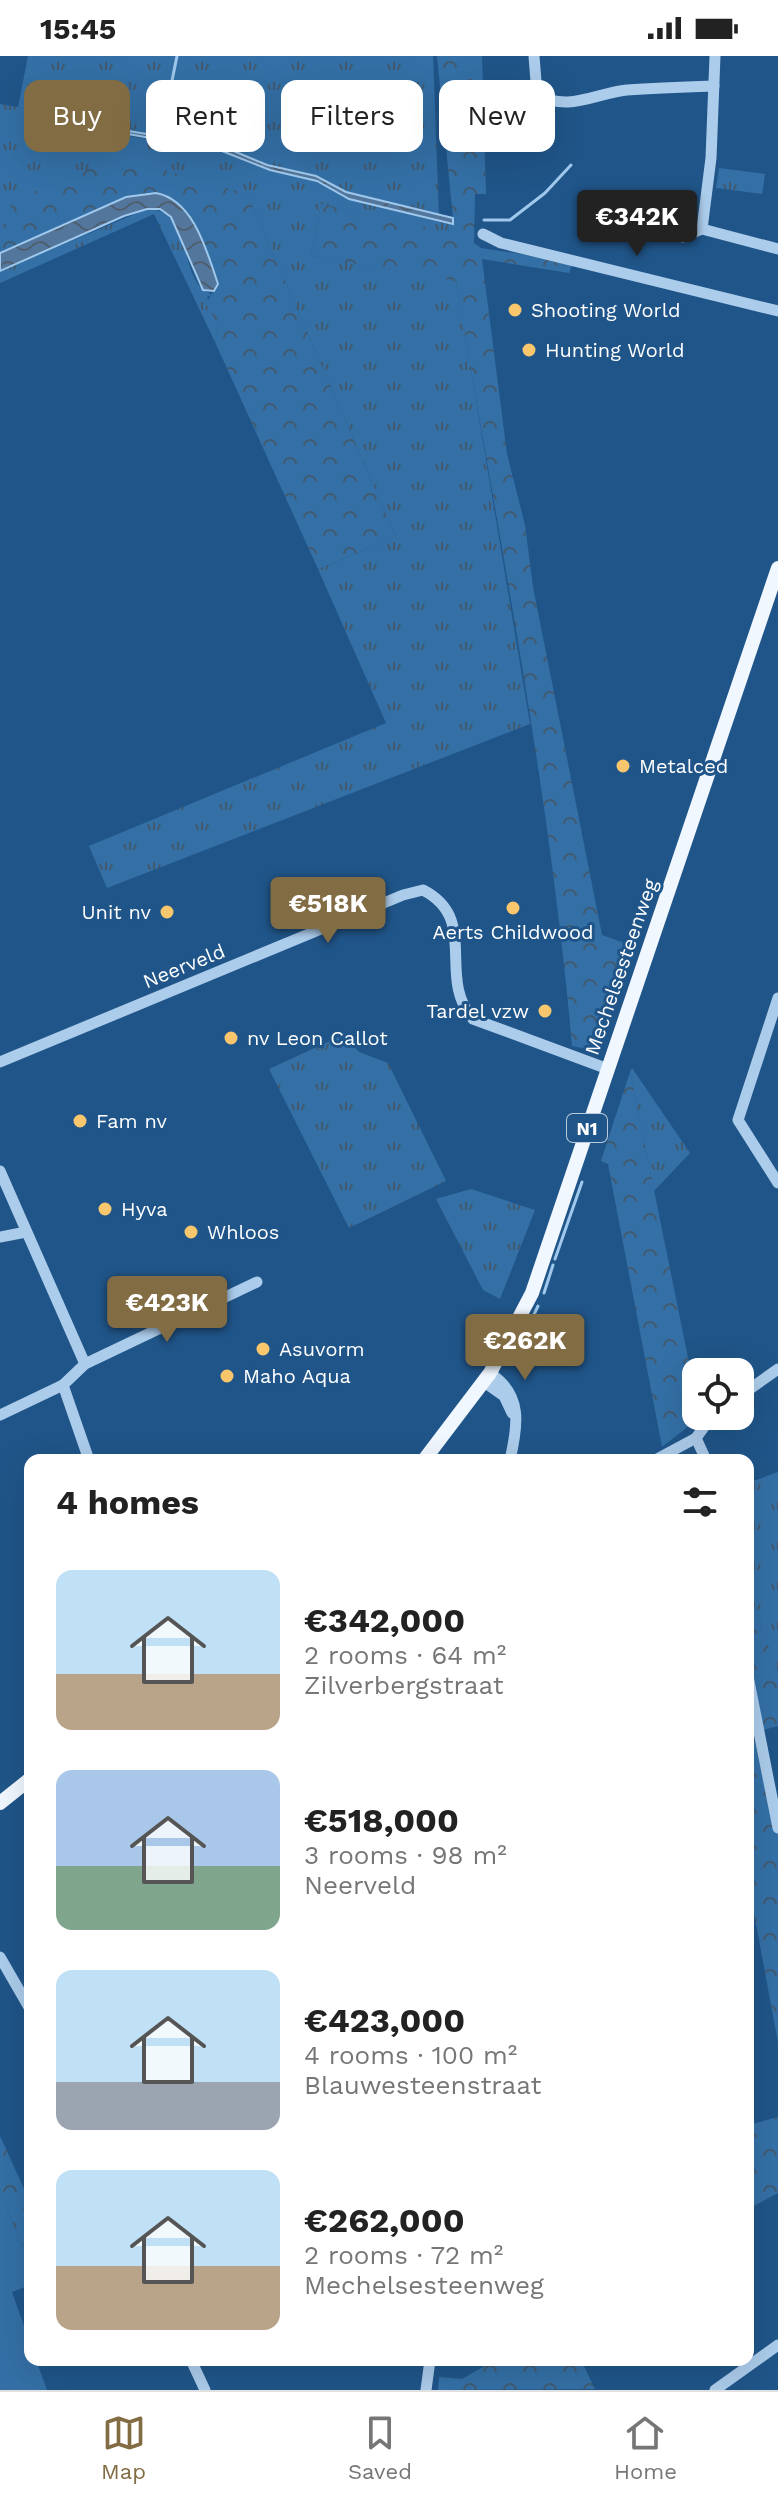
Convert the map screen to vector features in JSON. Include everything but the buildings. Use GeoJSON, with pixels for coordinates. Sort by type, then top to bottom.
{"type":"FeatureCollection","features":[{"type":"Feature","properties":{"kind":"main road","name":"Mechelsesteenweg"},"geometry":{"type":"LineString","coordinates":[[487,1378],[532,1293],[773,596],[778,568]]}},
{"type":"Feature","properties":{"kind":"main road","name":"N1"},"geometry":{"type":"LineString","coordinates":[[429,1454],[487,1378]]}},
{"type":"Feature","properties":{"kind":"main road"},"geometry":{"type":"LineString","coordinates":[[0,1803],[24,1784]]}},
{"type":"Feature","properties":{"kind":"street"},"geometry":{"type":"LineString","coordinates":[[534,56],[537,94],[549,101],[586,102],[622,90],[714,86]]}},
{"type":"Feature","properties":{"kind":"street"},"geometry":{"type":"LineString","coordinates":[[702,229],[715,56]]}},
{"type":"Feature","properties":{"kind":"street"},"geometry":{"type":"LineString","coordinates":[[605,236],[612,220],[683,237],[702,229],[778,249]]}},
{"type":"Feature","properties":{"kind":"street"},"geometry":{"type":"LineString","coordinates":[[483,234],[501,243],[778,311]]}},
{"type":"Feature","properties":{"kind":"street","name":"Neerveld"},"geometry":{"type":"LineString","coordinates":[[0,1062],[403,895],[423,890],[443,900],[452,917],[458,992],[462,1007],[473,1019],[608,1069]]}},
{"type":"Feature","properties":{"kind":"street"},"geometry":{"type":"LineString","coordinates":[[778,998],[738,1120],[778,1183]]}},
{"type":"Feature","properties":{"kind":"street"},"geometry":{"type":"LineString","coordinates":[[0,1171],[85,1364]]}},
{"type":"Feature","properties":{"kind":"street"},"geometry":{"type":"LineString","coordinates":[[0,1237],[26,1232]]}},
{"type":"Feature","properties":{"kind":"street"},"geometry":{"type":"LineString","coordinates":[[0,1415],[63,1385],[85,1364],[257,1282]]}},
{"type":"Feature","properties":{"kind":"street"},"geometry":{"type":"LineString","coordinates":[[754,1386],[778,1369]]}},
{"type":"Feature","properties":{"kind":"street"},"geometry":{"type":"LineString","coordinates":[[487,1378],[510,1391],[515,1401],[516,1425],[511,1454]]}},
{"type":"Feature","properties":{"kind":"street"},"geometry":{"type":"LineString","coordinates":[[63,1385],[87,1454]]}},
{"type":"Feature","properties":{"kind":"street"},"geometry":{"type":"LineString","coordinates":[[666,1454],[696,1438],[702,1430]]}},
{"type":"Feature","properties":{"kind":"street"},"geometry":{"type":"LineString","coordinates":[[696,1438],[703,1454]]}},
{"type":"Feature","properties":{"kind":"street"},"geometry":{"type":"LineString","coordinates":[[754,1706],[778,1828]]}},
{"type":"Feature","properties":{"kind":"street"},"geometry":{"type":"LineString","coordinates":[[0,1957],[24,1999]]}},
{"type":"Feature","properties":{"kind":"street"},"geometry":{"type":"LineString","coordinates":[[754,2362],[778,2345]]}},
{"type":"Feature","properties":{"kind":"street"},"geometry":{"type":"LineString","coordinates":[[194,2366],[205,2390]]}},
{"type":"Feature","properties":{"kind":"street"},"geometry":{"type":"LineString","coordinates":[[427,2388],[429,2366]]}},
{"type":"Feature","properties":{"kind":"street"},"geometry":{"type":"LineString","coordinates":[[715,2390],[749,2366]]}},
{"type":"Feature","properties":{"kind":"green space"},"geometry":{"type":"Polygon","coordinates":[[[28,56],[433,56],[439,217],[346,192],[316,176],[267,165],[236,152],[265,152],[265,80],[146,80],[146,134],[130,131],[130,80],[24,80],[24,152],[130,152],[130,136],[146,139],[146,152],[225,152],[270,170],[317,181],[344,198],[448,224],[449,234],[321,204],[311,256],[456,280],[530,724],[107,888],[89,846],[386,723],[318,569],[396,537],[247,194],[0,230],[0,104],[18,107],[28,56]]]}},
{"type":"Feature","properties":{"kind":"green space"},"geometry":{"type":"Polygon","coordinates":[[[437,56],[482,56],[483,80],[439,80],[437,56]]]}},
{"type":"Feature","properties":{"kind":"green space"},"geometry":{"type":"Polygon","coordinates":[[[446,152],[485,152],[486,194],[475,194],[474,243],[481,248],[573,262],[569,273],[482,259],[507,454],[525,525],[533,587],[602,935],[627,944],[596,1041],[587,1049],[572,1046],[537,758],[456,281],[311,256],[321,204],[449,233],[448,224],[453,224],[446,152]]]}},
{"type":"Feature","properties":{"kind":"green space"},"geometry":{"type":"Polygon","coordinates":[[[118,157],[247,194],[396,537],[318,569],[215,342],[218,325],[206,303],[214,291],[215,275],[186,211],[156,193],[140,194],[0,253],[0,230],[8,226],[11,201],[118,157]]]}},
{"type":"Feature","properties":{"kind":"green space"},"geometry":{"type":"Polygon","coordinates":[[[719,168],[765,174],[762,194],[716,188],[719,168]]]}},
{"type":"Feature","properties":{"kind":"green space"},"geometry":{"type":"Polygon","coordinates":[[[147,209],[161,212],[178,228],[195,279],[202,289],[212,295],[207,297],[218,325],[215,342],[154,214],[0,283],[0,271],[147,209]]]}},
{"type":"Feature","properties":{"kind":"green space"},"geometry":{"type":"Polygon","coordinates":[[[343,1035],[359,1052],[388,1063],[446,1181],[349,1228],[269,1069],[343,1035]]]}},
{"type":"Feature","properties":{"kind":"green space"},"geometry":{"type":"Polygon","coordinates":[[[632,1068],[690,1153],[654,1191],[630,1072],[632,1068]]]}},
{"type":"Feature","properties":{"kind":"green space"},"geometry":{"type":"Polygon","coordinates":[[[630,1072],[688,1358],[682,1358],[684,1430],[662,1447],[608,1164],[601,1161],[630,1072]]]}},
{"type":"Feature","properties":{"kind":"green space"},"geometry":{"type":"Polygon","coordinates":[[[471,1189],[535,1210],[500,1299],[483,1290],[436,1199],[471,1189]]]}},
{"type":"Feature","properties":{"kind":"green space"},"geometry":{"type":"Polygon","coordinates":[[[778,1472],[778,1674],[754,1606],[754,1481],[778,1472]]]}},
{"type":"Feature","properties":{"kind":"green space"},"geometry":{"type":"Polygon","coordinates":[[[754,1606],[778,1674],[778,1726],[763,1730],[754,1683],[754,1606]]]}},
{"type":"Feature","properties":{"kind":"green space"},"geometry":{"type":"Polygon","coordinates":[[[754,1708],[778,1831],[778,2042],[754,1913],[754,1708]]]}},
{"type":"Feature","properties":{"kind":"green space"},"geometry":{"type":"Polygon","coordinates":[[[778,2117],[778,2193],[754,2206],[754,2123],[778,2117]]]}},
{"type":"Feature","properties":{"kind":"green space"},"geometry":{"type":"Polygon","coordinates":[[[0,2136],[24,2189],[24,2254],[0,2188],[0,2136]]]}},
{"type":"Feature","properties":{"kind":"green space"},"geometry":{"type":"Polygon","coordinates":[[[0,2188],[24,2254],[24,2287],[12,2292],[24,2326],[24,2366],[38,2366],[47,2390],[0,2390],[0,2188]]]}},
{"type":"Feature","properties":{"kind":"green space"},"geometry":{"type":"Polygon","coordinates":[[[485,2366],[584,2366],[595,2389],[438,2390],[439,2377],[462,2379],[485,2366]]]}},
{"type":"Feature","properties":{"kind":"water"},"geometry":{"type":"Polygon","coordinates":[[[130,131],[146,134],[146,137],[130,134],[130,131]]]}},
{"type":"Feature","properties":{"kind":"water"},"geometry":{"type":"Polygon","coordinates":[[[225,152],[236,152],[267,165],[316,176],[346,192],[453,218],[453,224],[349,199],[317,181],[270,170],[225,152]]]}},
{"type":"Feature","properties":{"kind":"water"},"geometry":{"type":"Polygon","coordinates":[[[156,193],[180,206],[197,229],[218,284],[214,291],[203,290],[171,217],[160,209],[147,209],[124,216],[0,271],[0,253],[126,197],[156,193]]]}},
{"type":"Feature","properties":{"kind":"waterway"},"geometry":{"type":"LineString","coordinates":[[172,80],[177,56]]}},
{"type":"Feature","properties":{"kind":"waterway"},"geometry":{"type":"LineString","coordinates":[[484,220],[510,220],[545,193],[571,165]]}},
{"type":"Feature","properties":{"kind":"waterway"},"geometry":{"type":"LineString","coordinates":[[555,1259],[582,1182]]}},
{"type":"Feature","properties":{"kind":"waterway"},"geometry":{"type":"LineString","coordinates":[[544,1293],[553,1265]]}},
{"type":"Feature","properties":{"kind":"waterway"},"geometry":{"type":"LineString","coordinates":[[531,1321],[538,1306]]}},
{"type":"Feature","properties":{"kind":"waterway"},"geometry":{"type":"LineString","coordinates":[[514,1353],[524,1335]]}},
{"type":"Feature","properties":{"kind":"place","name":"Shooting World"},"geometry":{"type":"Point","coordinates":[515,310]}},
{"type":"Feature","properties":{"kind":"place","name":"Hunting World"},"geometry":{"type":"Point","coordinates":[529,350]}},
{"type":"Feature","properties":{"kind":"place","name":"Metalced"},"geometry":{"type":"Point","coordinates":[623,766]}},
{"type":"Feature","properties":{"kind":"place","name":"Aerts Childwood"},"geometry":{"type":"Point","coordinates":[513,908]}},
{"type":"Feature","properties":{"kind":"place","name":"Unit nv"},"geometry":{"type":"Point","coordinates":[167,912]}},
{"type":"Feature","properties":{"kind":"place","name":"Tardel vzw"},"geometry":{"type":"Point","coordinates":[545,1011]}},
{"type":"Feature","properties":{"kind":"place","name":"nv Leon Callot"},"geometry":{"type":"Point","coordinates":[231,1038]}},
{"type":"Feature","properties":{"kind":"place","name":"Fam nv"},"geometry":{"type":"Point","coordinates":[80,1121]}},
{"type":"Feature","properties":{"kind":"place","name":"Hyva"},"geometry":{"type":"Point","coordinates":[105,1209]}},
{"type":"Feature","properties":{"kind":"place","name":"Whloos"},"geometry":{"type":"Point","coordinates":[191,1232]}},
{"type":"Feature","properties":{"kind":"place","name":"Asuvorm"},"geometry":{"type":"Point","coordinates":[263,1349]}},
{"type":"Feature","properties":{"kind":"place","name":"Maho Aqua"},"geometry":{"type":"Point","coordinates":[227,1376]}}]}
